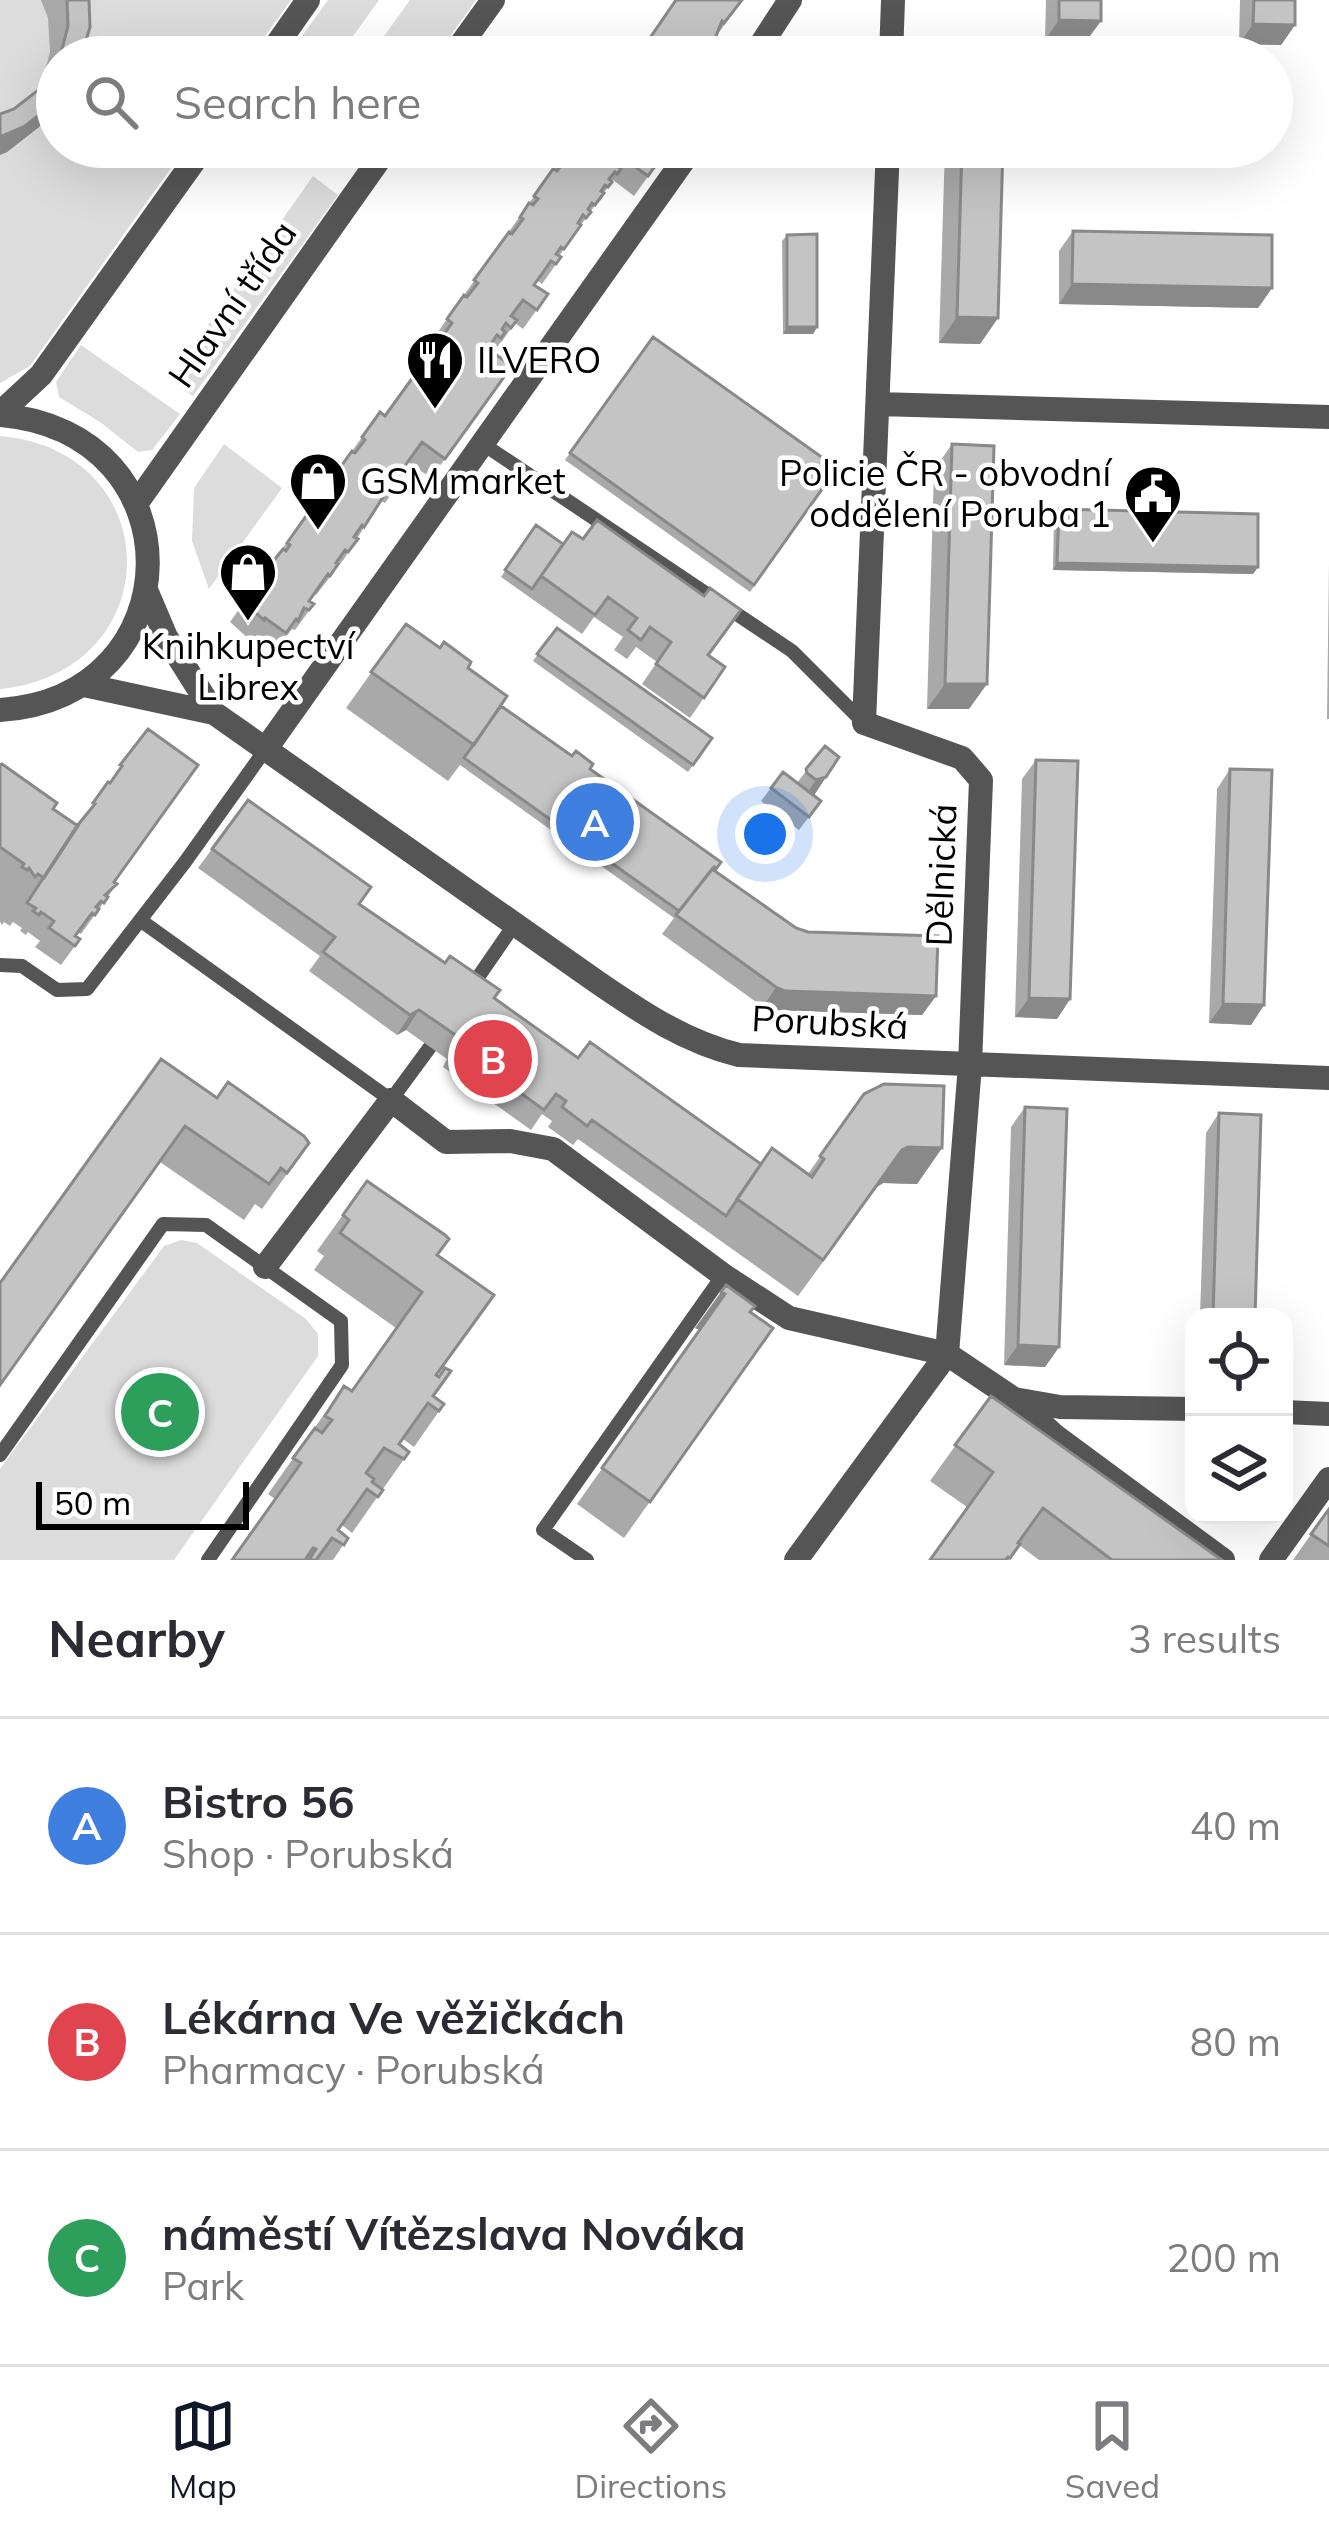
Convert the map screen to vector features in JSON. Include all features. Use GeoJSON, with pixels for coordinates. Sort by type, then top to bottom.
{"type":"FeatureCollection","features":[{"type":"Feature","properties":{"kind":"street"},"geometry":{"type":"LineString","coordinates":[[283,36],[308,0]]}},
{"type":"Feature","properties":{"kind":"street"},"geometry":{"type":"LineString","coordinates":[[467,36],[493,0]]}},
{"type":"Feature","properties":{"kind":"street"},"geometry":{"type":"LineString","coordinates":[[767,36],[790,0]]}},
{"type":"Feature","properties":{"kind":"street"},"geometry":{"type":"LineString","coordinates":[[892,36],[893,0]]}},
{"type":"Feature","properties":{"kind":"street"},"geometry":{"type":"LineString","coordinates":[[0,414],[41,375],[189,168]]}},
{"type":"Feature","properties":{"kind":"street","name":"Hlavní třída"},"geometry":{"type":"LineString","coordinates":[[136,504],[373,168]]}},
{"type":"Feature","properties":{"kind":"street"},"geometry":{"type":"LineString","coordinates":[[265,750],[678,168]]}},
{"type":"Feature","properties":{"kind":"street"},"geometry":{"type":"LineString","coordinates":[[864,723],[887,168]]}},
{"type":"Feature","properties":{"kind":"street"},"geometry":{"type":"LineString","coordinates":[[878,404],[1329,417]]}},
{"type":"Feature","properties":{"kind":"street"},"geometry":{"type":"LineString","coordinates":[[0,414],[42,421],[104,456],[136,504],[148,561],[138,617],[106,666],[84,685],[45,703],[1,711]]}},
{"type":"Feature","properties":{"kind":"street","name":"Porubská"},"geometry":{"type":"LineString","coordinates":[[146,590],[166,637],[214,713],[664,1027],[712,1048],[739,1055],[1329,1078]]}},
{"type":"Feature","properties":{"kind":"street","name":"Porubská"},"geometry":{"type":"LineString","coordinates":[[84,685],[214,713]]}},
{"type":"Feature","properties":{"kind":"street","name":"Dělnická"},"geometry":{"type":"LineString","coordinates":[[864,723],[962,758],[981,780],[970,1065],[946,1354]]}},
{"type":"Feature","properties":{"kind":"street"},"geometry":{"type":"LineString","coordinates":[[265,1267],[391,1100],[446,1142],[510,1141],[553,1149],[723,1276],[789,1318],[946,1354],[1014,1399],[1055,1436],[1223,1560]]}},
{"type":"Feature","properties":{"kind":"street"},"geometry":{"type":"LineString","coordinates":[[796,1560],[946,1354]]}},
{"type":"Feature","properties":{"kind":"street"},"geometry":{"type":"LineString","coordinates":[[1014,1399],[1060,1407],[1185,1409]]}},
{"type":"Feature","properties":{"kind":"street"},"geometry":{"type":"LineString","coordinates":[[1293,1412],[1329,1414]]}},
{"type":"Feature","properties":{"kind":"street"},"geometry":{"type":"LineString","coordinates":[[1271,1560],[1329,1479]]}},
{"type":"Feature","properties":{"kind":"lane"},"geometry":{"type":"LineString","coordinates":[[483,443],[792,651],[864,723]]}},
{"type":"Feature","properties":{"kind":"lane"},"geometry":{"type":"LineString","coordinates":[[0,965],[22,966],[57,990],[87,989],[265,750]]}},
{"type":"Feature","properties":{"kind":"lane"},"geometry":{"type":"LineString","coordinates":[[140,920],[391,1100],[430,1047]]}},
{"type":"Feature","properties":{"kind":"lane"},"geometry":{"type":"LineString","coordinates":[[465,995],[514,926]]}},
{"type":"Feature","properties":{"kind":"lane"},"geometry":{"type":"LineString","coordinates":[[0,1455],[163,1224],[206,1225],[341,1321],[342,1365],[208,1560]]}},
{"type":"Feature","properties":{"kind":"lane"},"geometry":{"type":"LineString","coordinates":[[587,1560],[543,1530],[723,1276]]}},
{"type":"Feature","properties":{"kind":"shaded area"},"geometry":{"type":"Polygon","coordinates":[[[0,0],[291,0],[265,36],[36,36],[36,168],[171,168],[30,366],[0,383],[0,0]]]}},
{"type":"Feature","properties":{"kind":"shaded area"},"geometry":{"type":"Polygon","coordinates":[[[328,0],[379,0],[353,36],[302,36],[328,0]]]}},
{"type":"Feature","properties":{"kind":"shaded area"},"geometry":{"type":"Polygon","coordinates":[[[410,0],[476,0],[450,36],[384,36],[410,0]]]}},
{"type":"Feature","properties":{"kind":"shaded area"},"geometry":{"type":"Polygon","coordinates":[[[313,176],[338,195],[193,396],[180,387],[182,362],[313,176]]]}},
{"type":"Feature","properties":{"kind":"shaded area"},"geometry":{"type":"Polygon","coordinates":[[[81,345],[180,414],[152,450],[138,452],[59,397],[56,382],[81,345]]]}},
{"type":"Feature","properties":{"kind":"shaded area"},"geometry":{"type":"Polygon","coordinates":[[[0,436],[55,450],[95,479],[119,517],[127,560],[120,604],[96,643],[57,673],[2,689],[0,689],[0,436]]]}},
{"type":"Feature","properties":{"kind":"shaded area"},"geometry":{"type":"Polygon","coordinates":[[[224,444],[282,488],[209,589],[192,541],[194,488],[224,444]]]}},
{"type":"Feature","properties":{"kind":"shaded area"},"geometry":{"type":"Polygon","coordinates":[[[181,1240],[197,1243],[306,1319],[318,1334],[318,1356],[174,1560],[0,1560],[0,1469],[164,1246],[181,1240]]]}},
{"type":"Feature","properties":{"kind":"building"},"geometry":{"type":"Polygon","coordinates":[[[67,0],[89,0],[87,36],[65,36],[67,0]]]}},
{"type":"Feature","properties":{"kind":"building"},"geometry":{"type":"Polygon","coordinates":[[[676,0],[742,0],[722,21],[716,36],[651,36],[676,0]]]}},
{"type":"Feature","properties":{"kind":"building"},"geometry":{"type":"Polygon","coordinates":[[[1059,0],[1101,0],[1101,21],[1059,20],[1059,0]]]}},
{"type":"Feature","properties":{"kind":"building"},"geometry":{"type":"Polygon","coordinates":[[[1254,0],[1295,0],[1295,25],[1253,24],[1254,0]]]}},
{"type":"Feature","properties":{"kind":"building"},"geometry":{"type":"Polygon","coordinates":[[[36,92],[36,117],[0,137],[0,114],[36,92]]]}},
{"type":"Feature","properties":{"kind":"building"},"geometry":{"type":"Polygon","coordinates":[[[961,168],[1002,168],[998,318],[957,317],[961,168]]]}},
{"type":"Feature","properties":{"kind":"building"},"geometry":{"type":"Polygon","coordinates":[[[553,169],[621,169],[556,254],[561,257],[556,264],[551,261],[534,285],[548,294],[537,310],[523,300],[511,316],[517,320],[511,328],[506,323],[501,338],[497,335],[488,349],[512,366],[445,459],[422,442],[399,474],[404,477],[399,483],[394,480],[354,537],[358,539],[309,601],[314,604],[309,610],[304,608],[286,633],[264,620],[243,602],[275,567],[271,564],[286,551],[328,485],[331,488],[336,482],[332,479],[365,440],[362,437],[380,412],[385,416],[452,323],[447,319],[478,283],[474,280],[523,219],[529,203],[538,199],[534,196],[553,169]]]}},
{"type":"Feature","properties":{"kind":"building"},"geometry":{"type":"Polygon","coordinates":[[[1073,231],[1272,235],[1272,288],[1072,284],[1073,231]]]}},
{"type":"Feature","properties":{"kind":"building"},"geometry":{"type":"Polygon","coordinates":[[[817,234],[817,327],[787,327],[787,235],[817,234]]]}},
{"type":"Feature","properties":{"kind":"building"},"geometry":{"type":"Polygon","coordinates":[[[653,337],[837,468],[754,585],[570,453],[653,337]]]}},
{"type":"Feature","properties":{"kind":"building"},"geometry":{"type":"Polygon","coordinates":[[[952,444],[994,446],[987,684],[945,684],[952,444]]]}},
{"type":"Feature","properties":{"kind":"building","name":"Policie ČR - obvodní oddělení Poruba 1"},"geometry":{"type":"Polygon","coordinates":[[[1059,509],[1258,514],[1258,567],[1057,563],[1059,509]]]}},
{"type":"Feature","properties":{"kind":"building"},"geometry":{"type":"Polygon","coordinates":[[[597,520],[704,596],[710,588],[741,610],[708,655],[725,667],[704,698],[656,664],[671,642],[650,627],[641,640],[628,630],[637,618],[608,597],[595,615],[541,576],[572,532],[583,539],[597,520]]]}},
{"type":"Feature","properties":{"kind":"building"},"geometry":{"type":"Polygon","coordinates":[[[536,525],[563,544],[532,589],[505,570],[536,525]]]}},
{"type":"Feature","properties":{"kind":"building"},"geometry":{"type":"Polygon","coordinates":[[[406,624],[440,648],[444,642],[471,662],[468,668],[507,696],[474,745],[371,672],[406,624]]]}},
{"type":"Feature","properties":{"kind":"building"},"geometry":{"type":"Polygon","coordinates":[[[557,628],[712,738],[693,765],[537,654],[557,628]]]}},
{"type":"Feature","properties":{"kind":"building"},"geometry":{"type":"Polygon","coordinates":[[[501,706],[572,756],[576,751],[593,764],[590,769],[721,862],[679,911],[464,758],[501,706]]]}},
{"type":"Feature","properties":{"kind":"building"},"geometry":{"type":"Polygon","coordinates":[[[148,729],[198,765],[105,895],[104,903],[75,936],[80,939],[75,946],[49,928],[54,921],[27,903],[148,729]]]}},
{"type":"Feature","properties":{"kind":"building"},"geometry":{"type":"Polygon","coordinates":[[[825,746],[839,757],[826,777],[816,780],[806,769],[825,746]]]}},
{"type":"Feature","properties":{"kind":"building"},"geometry":{"type":"Polygon","coordinates":[[[1036,760],[1078,761],[1070,999],[1029,998],[1036,760]]]}},
{"type":"Feature","properties":{"kind":"building"},"geometry":{"type":"Polygon","coordinates":[[[2,764],[57,803],[53,809],[78,826],[44,878],[35,877],[0,847],[2,764]]]}},
{"type":"Feature","properties":{"kind":"building"},"geometry":{"type":"Polygon","coordinates":[[[1230,769],[1272,770],[1264,1005],[1223,1004],[1230,769]]]}},
{"type":"Feature","properties":{"kind":"building"},"geometry":{"type":"Polygon","coordinates":[[[783,772],[821,801],[809,817],[771,788],[783,772]]]}},
{"type":"Feature","properties":{"kind":"building"},"geometry":{"type":"Polygon","coordinates":[[[248,800],[371,887],[359,904],[445,963],[450,956],[500,990],[494,998],[578,1058],[590,1042],[761,1164],[726,1216],[592,1120],[587,1126],[562,1107],[566,1101],[556,1094],[544,1110],[457,1047],[461,1039],[419,1010],[410,1015],[323,952],[335,937],[212,849],[248,800]]]}},
{"type":"Feature","properties":{"kind":"building"},"geometry":{"type":"Polygon","coordinates":[[[712,869],[808,932],[938,936],[936,996],[776,987],[676,915],[712,869]]]}},
{"type":"Feature","properties":{"kind":"building"},"geometry":{"type":"Polygon","coordinates":[[[161,1059],[217,1098],[228,1082],[309,1143],[287,1173],[281,1168],[269,1184],[185,1126],[0,1385],[0,1283],[161,1059]]]}},
{"type":"Feature","properties":{"kind":"building"},"geometry":{"type":"Polygon","coordinates":[[[884,1084],[944,1086],[942,1148],[902,1150],[823,1260],[737,1199],[772,1148],[812,1177],[824,1159],[820,1156],[864,1094],[884,1084]]]}},
{"type":"Feature","properties":{"kind":"building"},"geometry":{"type":"Polygon","coordinates":[[[1025,1107],[1067,1109],[1059,1347],[1018,1345],[1025,1107]]]}},
{"type":"Feature","properties":{"kind":"building"},"geometry":{"type":"Polygon","coordinates":[[[1219,1113],[1261,1115],[1255,1308],[1213,1308],[1219,1113]]]}},
{"type":"Feature","properties":{"kind":"building"},"geometry":{"type":"Polygon","coordinates":[[[367,1181],[445,1235],[449,1239],[437,1255],[494,1295],[436,1375],[445,1368],[451,1371],[433,1396],[444,1404],[439,1411],[428,1403],[399,1444],[409,1452],[404,1459],[384,1448],[366,1473],[383,1490],[378,1497],[367,1489],[338,1530],[348,1538],[344,1545],[332,1538],[316,1560],[309,1560],[313,1548],[305,1560],[232,1560],[301,1463],[293,1458],[315,1428],[322,1433],[332,1420],[325,1416],[344,1386],[352,1391],[422,1292],[340,1233],[349,1220],[343,1215],[367,1181]]]}},
{"type":"Feature","properties":{"kind":"building"},"geometry":{"type":"Polygon","coordinates":[[[726,1285],[755,1306],[750,1312],[773,1328],[650,1502],[602,1468],[725,1294],[721,1292],[726,1285]]]}},
{"type":"Feature","properties":{"kind":"building"},"geometry":{"type":"Polygon","coordinates":[[[991,1396],[1222,1560],[1112,1560],[1043,1508],[1010,1558],[930,1560],[993,1472],[955,1445],[991,1396]]]}},
{"type":"Feature","properties":{"kind":"building"},"geometry":{"type":"Polygon","coordinates":[[[1329,1509],[1329,1546],[1311,1534],[1329,1509]]]}},
{"type":"Feature","properties":{"kind":"place","name":"ILVERO"},"geometry":{"type":"Point","coordinates":[435,411]}},
{"type":"Feature","properties":{"kind":"place","name":"GSM market"},"geometry":{"type":"Point","coordinates":[318,532]}},
{"type":"Feature","properties":{"kind":"place","name":"Policie ČR - obvodní oddělení Poruba 1"},"geometry":{"type":"Point","coordinates":[1153,545]}},
{"type":"Feature","properties":{"kind":"place","name":"Knihkupectví Librex"},"geometry":{"type":"Point","coordinates":[248,623]}},
{"type":"Feature","properties":{"kind":"place","name":"Bistro 56"},"geometry":{"type":"Point","coordinates":[595,822]}},
{"type":"Feature","properties":{"kind":"place","name":"Lékárna Ve věžičkách"},"geometry":{"type":"Point","coordinates":[493,1059]}},
{"type":"Feature","properties":{"kind":"place","name":"náměstí Vítězslava Nováka"},"geometry":{"type":"Point","coordinates":[160,1412]}}]}
